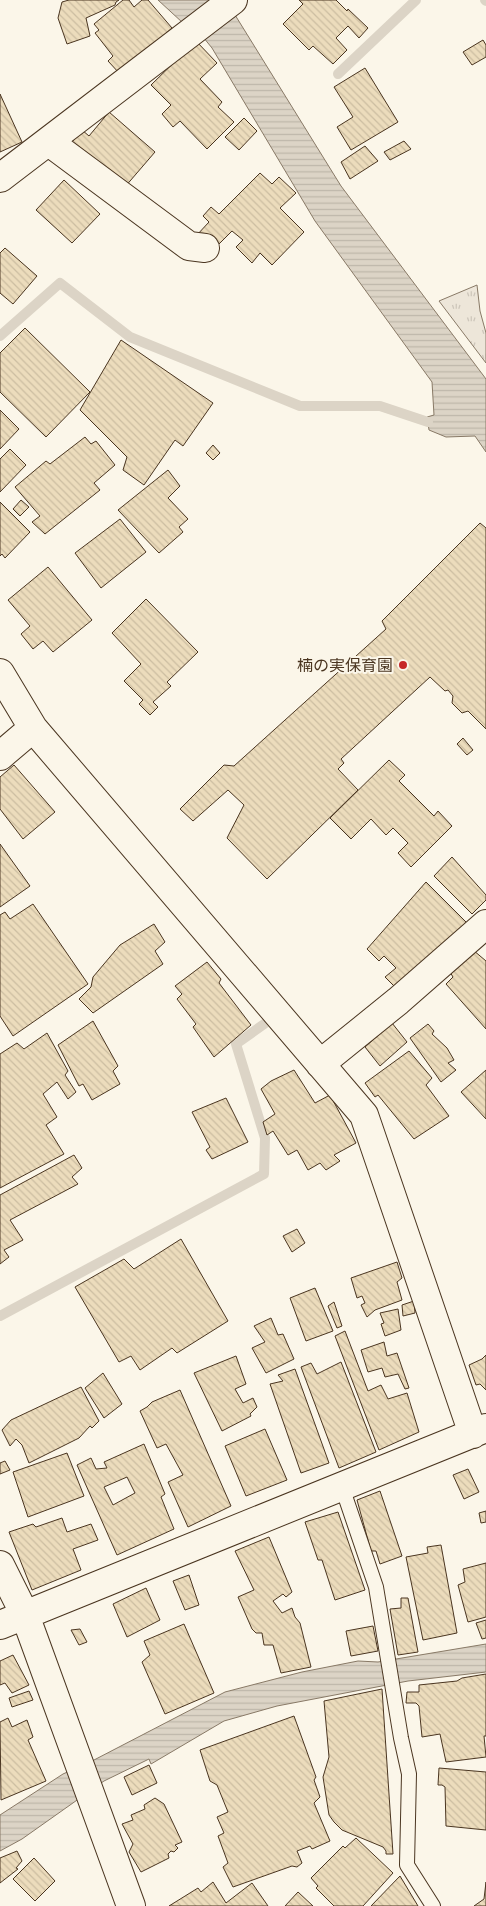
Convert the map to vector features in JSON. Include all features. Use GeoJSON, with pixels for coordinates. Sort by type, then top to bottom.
{"type":"FeatureCollection","features":[{"type":"Feature","properties":{"kind":"street"},"geometry":{"type":"LineString","coordinates":[[0,178],[233,0]]}},
{"type":"Feature","properties":{"kind":"street"},"geometry":{"type":"LineString","coordinates":[[49,142],[189,246],[205,248]]}},
{"type":"Feature","properties":{"kind":"street"},"geometry":{"type":"LineString","coordinates":[[0,673],[33,728],[364,1115],[479,1431],[0,1624]]}},
{"type":"Feature","properties":{"kind":"street"},"geometry":{"type":"LineString","coordinates":[[0,756],[33,728]]}},
{"type":"Feature","properties":{"kind":"street"},"geometry":{"type":"LineString","coordinates":[[320,1064],[398,1001],[486,924]]}},
{"type":"Feature","properties":{"kind":"street"},"geometry":{"type":"LineString","coordinates":[[0,1565],[25,1615],[131,1906]]}},
{"type":"Feature","properties":{"kind":"lane"},"geometry":{"type":"LineString","coordinates":[[342,1487],[376,1587],[401,1738],[409,1774],[407,1865],[433,1906]]}},
{"type":"Feature","properties":{"kind":"green space"},"geometry":{"type":"Polygon","coordinates":[[[477,285],[480,311],[486,333],[486,363],[439,301],[477,285]]]}},
{"type":"Feature","properties":{"kind":"shaded area"},"geometry":{"type":"Polygon","coordinates":[[[158,0],[225,0],[227,2],[341,186],[486,379],[486,452],[475,436],[446,437],[429,430],[427,417],[434,415],[432,382],[315,221],[212,48],[190,21],[183,23],[158,0]]]}},
{"type":"Feature","properties":{"kind":"shaded area"},"geometry":{"type":"Polygon","coordinates":[[[486,1644],[486,1672],[408,1681],[277,1706],[224,1721],[151,1764],[149,1759],[104,1781],[22,1839],[0,1851],[0,1815],[63,1774],[94,1760],[225,1692],[302,1672],[358,1661],[378,1662],[486,1644]]]}},
{"type":"Feature","properties":{"kind":"building"},"geometry":{"type":"Polygon","coordinates":[[[69,0],[119,0],[115,5],[86,18],[90,36],[67,44],[58,18],[62,2],[69,0]]]}},
{"type":"Feature","properties":{"kind":"building"},"geometry":{"type":"Polygon","coordinates":[[[123,0],[129,0],[134,7],[142,0],[148,0],[172,28],[162,39],[120,74],[108,61],[113,56],[95,33],[99,30],[94,24],[123,0]]]}},
{"type":"Feature","properties":{"kind":"building"},"geometry":{"type":"Polygon","coordinates":[[[299,0],[336,0],[368,28],[359,38],[348,26],[336,38],[347,50],[333,64],[313,46],[309,50],[283,24],[303,4],[299,0]]]}},
{"type":"Feature","properties":{"kind":"building"},"geometry":{"type":"Polygon","coordinates":[[[483,40],[486,45],[486,57],[472,65],[463,52],[483,40]]]}},
{"type":"Feature","properties":{"kind":"building"},"geometry":{"type":"Polygon","coordinates":[[[196,41],[217,63],[200,79],[222,102],[218,107],[234,122],[207,149],[180,121],[173,127],[162,114],[171,105],[151,85],[196,41]]]}},
{"type":"Feature","properties":{"kind":"building"},"geometry":{"type":"Polygon","coordinates":[[[365,68],[398,122],[351,150],[337,127],[353,117],[334,87],[365,68]]]}},
{"type":"Feature","properties":{"kind":"building"},"geometry":{"type":"Polygon","coordinates":[[[0,94],[22,142],[0,152],[0,94]]]}},
{"type":"Feature","properties":{"kind":"building"},"geometry":{"type":"Polygon","coordinates":[[[109,112],[155,152],[124,188],[71,143],[82,130],[89,136],[109,112]]]}},
{"type":"Feature","properties":{"kind":"building"},"geometry":{"type":"Polygon","coordinates":[[[244,118],[257,131],[239,150],[225,137],[244,118]]]}},
{"type":"Feature","properties":{"kind":"building"},"geometry":{"type":"Polygon","coordinates":[[[404,141],[411,149],[390,160],[384,152],[404,141]]]}},
{"type":"Feature","properties":{"kind":"building"},"geometry":{"type":"Polygon","coordinates":[[[365,146],[378,161],[350,179],[341,162],[365,146]]]}},
{"type":"Feature","properties":{"kind":"building"},"geometry":{"type":"Polygon","coordinates":[[[260,173],[272,184],[279,177],[296,193],[280,208],[304,232],[272,265],[260,253],[252,263],[236,247],[243,240],[232,231],[212,251],[196,236],[209,222],[203,216],[211,207],[219,214],[260,173]]]}},
{"type":"Feature","properties":{"kind":"building"},"geometry":{"type":"Polygon","coordinates":[[[64,180],[100,214],[72,243],[36,210],[64,180]]]}},
{"type":"Feature","properties":{"kind":"building"},"geometry":{"type":"Polygon","coordinates":[[[5,248],[37,276],[13,304],[0,293],[0,253],[5,248]]]}},
{"type":"Feature","properties":{"kind":"building"},"geometry":{"type":"Polygon","coordinates":[[[25,328],[90,392],[46,437],[0,392],[0,353],[25,328]]]}},
{"type":"Feature","properties":{"kind":"building"},"geometry":{"type":"Polygon","coordinates":[[[121,340],[213,403],[183,446],[175,440],[144,485],[123,470],[127,457],[80,410],[121,340]]]}},
{"type":"Feature","properties":{"kind":"building"},"geometry":{"type":"Polygon","coordinates":[[[0,410],[19,429],[0,449],[0,410]]]}},
{"type":"Feature","properties":{"kind":"building"},"geometry":{"type":"Polygon","coordinates":[[[85,437],[91,444],[96,441],[115,465],[94,483],[100,490],[45,534],[32,522],[40,516],[15,487],[46,461],[50,464],[85,437]]]}},
{"type":"Feature","properties":{"kind":"building"},"geometry":{"type":"Polygon","coordinates":[[[213,445],[220,453],[213,460],[206,453],[213,445]]]}},
{"type":"Feature","properties":{"kind":"building"},"geometry":{"type":"Polygon","coordinates":[[[10,449],[26,465],[0,492],[0,459],[10,449]]]}},
{"type":"Feature","properties":{"kind":"building"},"geometry":{"type":"Polygon","coordinates":[[[168,470],[180,486],[168,498],[188,519],[179,527],[183,532],[159,553],[118,510],[168,470]]]}},
{"type":"Feature","properties":{"kind":"building"},"geometry":{"type":"Polygon","coordinates":[[[21,500],[29,507],[20,516],[13,509],[21,500]]]}},
{"type":"Feature","properties":{"kind":"building"},"geometry":{"type":"Polygon","coordinates":[[[0,502],[30,532],[5,558],[2,554],[0,556],[0,502]]]}},
{"type":"Feature","properties":{"kind":"building"},"geometry":{"type":"Polygon","coordinates":[[[120,519],[146,552],[101,588],[75,553],[120,519]]]}},
{"type":"Feature","properties":{"kind":"building"},"geometry":{"type":"Polygon","coordinates":[[[480,523],[486,528],[486,729],[468,711],[462,713],[452,703],[453,696],[448,690],[445,691],[430,677],[341,759],[344,763],[338,769],[358,790],[267,879],[227,838],[244,805],[228,790],[193,821],[180,809],[224,765],[234,766],[386,629],[382,621],[480,523]]]}},
{"type":"Feature","properties":{"kind":"building"},"geometry":{"type":"Polygon","coordinates":[[[48,567],[92,620],[53,652],[43,641],[33,649],[21,634],[30,626],[8,600],[48,567]]]}},
{"type":"Feature","properties":{"kind":"building"},"geometry":{"type":"Polygon","coordinates":[[[146,599],[198,652],[167,682],[171,686],[153,702],[158,707],[150,715],[139,704],[143,700],[124,681],[141,664],[112,633],[146,599]]]}},
{"type":"Feature","properties":{"kind":"building"},"geometry":{"type":"Polygon","coordinates":[[[463,738],[473,750],[467,755],[457,744],[463,738]]]}},
{"type":"Feature","properties":{"kind":"building"},"geometry":{"type":"Polygon","coordinates":[[[389,760],[405,775],[399,781],[434,816],[438,811],[452,826],[411,867],[398,853],[408,843],[393,828],[386,835],[371,819],[351,839],[330,818],[389,760]]]}},
{"type":"Feature","properties":{"kind":"building"},"geometry":{"type":"Polygon","coordinates":[[[14,765],[55,812],[23,839],[0,809],[0,777],[14,765]]]}},
{"type":"Feature","properties":{"kind":"building"},"geometry":{"type":"Polygon","coordinates":[[[0,844],[30,886],[0,907],[0,844]]]}},
{"type":"Feature","properties":{"kind":"building"},"geometry":{"type":"Polygon","coordinates":[[[452,857],[486,895],[486,900],[472,914],[434,876],[452,857]]]}},
{"type":"Feature","properties":{"kind":"building"},"geometry":{"type":"Polygon","coordinates":[[[426,882],[467,923],[396,988],[385,977],[396,968],[384,956],[379,961],[367,949],[426,882]]]}},
{"type":"Feature","properties":{"kind":"building"},"geometry":{"type":"Polygon","coordinates":[[[33,904],[88,984],[13,1036],[0,1016],[0,915],[5,912],[10,919],[33,904]]]}},
{"type":"Feature","properties":{"kind":"building"},"geometry":{"type":"Polygon","coordinates":[[[154,924],[165,942],[155,951],[163,964],[93,1013],[79,999],[91,987],[93,977],[120,945],[154,924]]]}},
{"type":"Feature","properties":{"kind":"building"},"geometry":{"type":"Polygon","coordinates":[[[473,950],[486,961],[486,1029],[446,984],[453,977],[450,972],[473,950]]]}},
{"type":"Feature","properties":{"kind":"building"},"geometry":{"type":"Polygon","coordinates":[[[207,962],[221,979],[219,983],[251,1025],[214,1057],[193,1027],[196,1024],[177,999],[182,994],[175,986],[207,962]]]}},
{"type":"Feature","properties":{"kind":"building"},"geometry":{"type":"Polygon","coordinates":[[[93,1021],[118,1066],[113,1071],[120,1084],[92,1100],[83,1084],[79,1086],[58,1045],[93,1021]]]}},
{"type":"Feature","properties":{"kind":"building"},"geometry":{"type":"Polygon","coordinates":[[[392,1023],[407,1042],[380,1066],[365,1047],[392,1023]]]}},
{"type":"Feature","properties":{"kind":"building"},"geometry":{"type":"Polygon","coordinates":[[[428,1024],[434,1031],[432,1034],[447,1048],[454,1060],[448,1063],[456,1070],[441,1082],[410,1038],[428,1024]]]}},
{"type":"Feature","properties":{"kind":"building"},"geometry":{"type":"Polygon","coordinates":[[[47,1033],[68,1071],[65,1075],[76,1092],[68,1099],[57,1082],[43,1094],[57,1117],[46,1125],[64,1154],[0,1188],[0,1054],[17,1043],[24,1049],[47,1033]]]}},
{"type":"Feature","properties":{"kind":"building"},"geometry":{"type":"Polygon","coordinates":[[[409,1051],[432,1078],[426,1085],[449,1116],[414,1139],[378,1095],[375,1097],[365,1083],[409,1051]]]}},
{"type":"Feature","properties":{"kind":"building"},"geometry":{"type":"Polygon","coordinates":[[[294,1070],[315,1103],[330,1095],[356,1143],[334,1155],[340,1161],[326,1170],[320,1163],[308,1170],[297,1150],[288,1155],[273,1131],[267,1135],[263,1122],[275,1114],[261,1089],[271,1081],[294,1070]]]}},
{"type":"Feature","properties":{"kind":"building"},"geometry":{"type":"Polygon","coordinates":[[[486,1070],[486,1119],[461,1092],[486,1070]]]}},
{"type":"Feature","properties":{"kind":"building"},"geometry":{"type":"Polygon","coordinates":[[[226,1098],[248,1142],[212,1159],[206,1150],[210,1147],[192,1112],[226,1098]]]}},
{"type":"Feature","properties":{"kind":"building"},"geometry":{"type":"Polygon","coordinates":[[[74,1155],[82,1168],[72,1177],[78,1184],[10,1220],[23,1240],[4,1250],[9,1257],[0,1264],[0,1195],[74,1155]]]}},
{"type":"Feature","properties":{"kind":"building"},"geometry":{"type":"Polygon","coordinates":[[[297,1229],[305,1243],[292,1252],[283,1236],[297,1229]]]}},
{"type":"Feature","properties":{"kind":"building"},"geometry":{"type":"Polygon","coordinates":[[[181,1239],[228,1321],[177,1353],[172,1348],[140,1370],[131,1356],[119,1362],[75,1287],[124,1259],[134,1269],[181,1239]]]}},
{"type":"Feature","properties":{"kind":"building"},"geometry":{"type":"Polygon","coordinates":[[[397,1262],[402,1278],[397,1282],[402,1300],[375,1310],[367,1317],[361,1305],[365,1303],[362,1296],[357,1298],[351,1278],[397,1262]]]}},
{"type":"Feature","properties":{"kind":"building"},"geometry":{"type":"Polygon","coordinates":[[[315,1288],[333,1331],[306,1341],[290,1298],[315,1288]]]}},
{"type":"Feature","properties":{"kind":"building"},"geometry":{"type":"Polygon","coordinates":[[[414,1301],[415,1313],[403,1316],[402,1305],[414,1301]]]}},
{"type":"Feature","properties":{"kind":"building"},"geometry":{"type":"Polygon","coordinates":[[[334,1302],[342,1326],[337,1328],[328,1306],[334,1302]]]}},
{"type":"Feature","properties":{"kind":"building"},"geometry":{"type":"Polygon","coordinates":[[[398,1309],[401,1330],[385,1336],[381,1324],[384,1323],[380,1313],[398,1309]]]}},
{"type":"Feature","properties":{"kind":"building"},"geometry":{"type":"Polygon","coordinates":[[[271,1318],[278,1335],[283,1334],[294,1359],[266,1373],[252,1348],[265,1342],[254,1326],[271,1318]]]}},
{"type":"Feature","properties":{"kind":"building"},"geometry":{"type":"Polygon","coordinates":[[[345,1331],[368,1391],[381,1385],[388,1399],[407,1393],[419,1432],[379,1450],[335,1336],[345,1331]]]}},
{"type":"Feature","properties":{"kind":"building"},"geometry":{"type":"Polygon","coordinates":[[[384,1342],[387,1356],[397,1353],[409,1388],[405,1389],[398,1374],[385,1377],[382,1368],[368,1372],[361,1350],[384,1342]]]}},
{"type":"Feature","properties":{"kind":"building"},"geometry":{"type":"Polygon","coordinates":[[[486,1355],[486,1390],[480,1384],[476,1385],[469,1365],[486,1355]]]}},
{"type":"Feature","properties":{"kind":"building"},"geometry":{"type":"Polygon","coordinates":[[[236,1356],[246,1384],[235,1389],[243,1403],[253,1398],[257,1407],[250,1414],[251,1416],[222,1431],[194,1373],[236,1356]]]}},
{"type":"Feature","properties":{"kind":"building"},"geometry":{"type":"Polygon","coordinates":[[[341,1362],[376,1452],[339,1468],[301,1367],[311,1363],[317,1374],[341,1362]]]}},
{"type":"Feature","properties":{"kind":"building"},"geometry":{"type":"Polygon","coordinates":[[[295,1369],[329,1463],[301,1473],[270,1384],[283,1381],[278,1375],[295,1369]]]}},
{"type":"Feature","properties":{"kind":"building"},"geometry":{"type":"Polygon","coordinates":[[[103,1373],[122,1404],[104,1418],[85,1388],[103,1373]]]}},
{"type":"Feature","properties":{"kind":"building"},"geometry":{"type":"Polygon","coordinates":[[[81,1387],[99,1421],[92,1428],[90,1426],[79,1438],[29,1463],[22,1445],[16,1439],[10,1446],[2,1430],[11,1420],[81,1387]]]}},
{"type":"Feature","properties":{"kind":"building"},"geometry":{"type":"Polygon","coordinates":[[[180,1390],[231,1506],[188,1527],[168,1482],[183,1475],[166,1444],[157,1448],[140,1411],[152,1402],[180,1390]]]}},
{"type":"Feature","properties":{"kind":"building"},"geometry":{"type":"Polygon","coordinates":[[[265,1429],[287,1480],[246,1496],[225,1446],[265,1429]]]}},
{"type":"Feature","properties":{"kind":"building"},"geometry":{"type":"Polygon","coordinates":[[[144,1444],[165,1494],[161,1497],[174,1529],[117,1555],[77,1465],[91,1458],[96,1469],[107,1468],[104,1462],[144,1444]],[[127,1477],[104,1487],[113,1505],[135,1493],[127,1477]]]}},
{"type":"Feature","properties":{"kind":"building"},"geometry":{"type":"Polygon","coordinates":[[[67,1453],[84,1496],[28,1517],[13,1472],[67,1453]]]}},
{"type":"Feature","properties":{"kind":"building"},"geometry":{"type":"Polygon","coordinates":[[[5,1461],[10,1470],[0,1474],[0,1463],[5,1461]]]}},
{"type":"Feature","properties":{"kind":"building"},"geometry":{"type":"Polygon","coordinates":[[[468,1469],[479,1492],[464,1499],[453,1475],[468,1469]]]}},
{"type":"Feature","properties":{"kind":"building"},"geometry":{"type":"Polygon","coordinates":[[[380,1491],[402,1556],[380,1564],[376,1551],[371,1551],[357,1500],[380,1491]]]}},
{"type":"Feature","properties":{"kind":"building"},"geometry":{"type":"Polygon","coordinates":[[[486,1511],[486,1522],[481,1523],[479,1513],[486,1511]]]}},
{"type":"Feature","properties":{"kind":"building"},"geometry":{"type":"Polygon","coordinates":[[[338,1512],[365,1590],[335,1600],[322,1560],[318,1560],[305,1522],[338,1512]]]}},
{"type":"Feature","properties":{"kind":"building"},"geometry":{"type":"Polygon","coordinates":[[[62,1518],[67,1532],[91,1524],[98,1540],[73,1549],[81,1570],[32,1590],[9,1532],[33,1524],[36,1527],[62,1518]]]}},
{"type":"Feature","properties":{"kind":"building"},"geometry":{"type":"Polygon","coordinates":[[[269,1537],[292,1592],[286,1597],[283,1594],[273,1601],[282,1613],[292,1608],[295,1617],[300,1623],[311,1667],[281,1673],[273,1645],[264,1645],[262,1633],[256,1633],[252,1629],[238,1597],[254,1590],[235,1551],[269,1537]]]}},
{"type":"Feature","properties":{"kind":"building"},"geometry":{"type":"Polygon","coordinates":[[[441,1545],[457,1633],[423,1640],[406,1557],[428,1553],[427,1547],[441,1545]]]}},
{"type":"Feature","properties":{"kind":"building"},"geometry":{"type":"Polygon","coordinates":[[[486,1563],[486,1617],[468,1622],[458,1585],[465,1582],[463,1569],[486,1563]]]}},
{"type":"Feature","properties":{"kind":"building"},"geometry":{"type":"Polygon","coordinates":[[[189,1575],[199,1605],[185,1610],[173,1581],[189,1575]]]}},
{"type":"Feature","properties":{"kind":"building"},"geometry":{"type":"Polygon","coordinates":[[[146,1588],[160,1620],[127,1637],[113,1604],[146,1588]]]}},
{"type":"Feature","properties":{"kind":"building"},"geometry":{"type":"Polygon","coordinates":[[[401,1598],[408,1598],[418,1652],[398,1655],[390,1609],[401,1608],[401,1598]]]}},
{"type":"Feature","properties":{"kind":"building"},"geometry":{"type":"Polygon","coordinates":[[[486,1620],[486,1638],[482,1639],[476,1623],[486,1620]]]}},
{"type":"Feature","properties":{"kind":"building"},"geometry":{"type":"Polygon","coordinates":[[[184,1624],[214,1693],[165,1714],[142,1662],[150,1655],[144,1641],[184,1624]]]}},
{"type":"Feature","properties":{"kind":"building"},"geometry":{"type":"Polygon","coordinates":[[[373,1626],[378,1651],[351,1656],[346,1631],[373,1626]]]}},
{"type":"Feature","properties":{"kind":"building"},"geometry":{"type":"Polygon","coordinates":[[[80,1629],[87,1642],[79,1645],[71,1630],[80,1629]]]}},
{"type":"Feature","properties":{"kind":"building"},"geometry":{"type":"Polygon","coordinates":[[[13,1655],[29,1685],[12,1693],[5,1683],[0,1685],[0,1661],[13,1655]]]}},
{"type":"Feature","properties":{"kind":"building"},"geometry":{"type":"Polygon","coordinates":[[[486,1674],[486,1736],[484,1736],[486,1757],[446,1762],[440,1734],[422,1737],[419,1706],[416,1703],[406,1703],[407,1692],[419,1692],[419,1685],[457,1681],[462,1678],[486,1674]]]}},
{"type":"Feature","properties":{"kind":"building"},"geometry":{"type":"Polygon","coordinates":[[[382,1689],[393,1854],[386,1854],[383,1847],[342,1830],[334,1822],[329,1815],[323,1777],[329,1757],[324,1701],[382,1689]]]}},
{"type":"Feature","properties":{"kind":"building"},"geometry":{"type":"Polygon","coordinates":[[[29,1691],[33,1700],[12,1707],[9,1698],[29,1691]]]}},
{"type":"Feature","properties":{"kind":"building"},"geometry":{"type":"Polygon","coordinates":[[[294,1716],[316,1777],[314,1780],[320,1797],[314,1803],[330,1841],[312,1849],[310,1846],[297,1851],[302,1863],[297,1867],[292,1866],[233,1887],[223,1867],[228,1863],[218,1836],[224,1833],[217,1817],[228,1812],[217,1785],[210,1781],[200,1750],[294,1716]]]}},
{"type":"Feature","properties":{"kind":"building"},"geometry":{"type":"Polygon","coordinates":[[[8,1718],[12,1727],[27,1720],[33,1737],[28,1740],[46,1781],[1,1800],[0,1722],[8,1718]]]}},
{"type":"Feature","properties":{"kind":"building"},"geometry":{"type":"Polygon","coordinates":[[[149,1765],[157,1783],[132,1795],[124,1777],[149,1765]]]}},
{"type":"Feature","properties":{"kind":"building"},"geometry":{"type":"Polygon","coordinates":[[[439,1768],[486,1772],[486,1830],[446,1826],[445,1787],[438,1785],[439,1768]]]}},
{"type":"Feature","properties":{"kind":"building"},"geometry":{"type":"Polygon","coordinates":[[[155,1798],[164,1804],[182,1842],[175,1845],[178,1848],[168,1854],[169,1858],[141,1872],[129,1852],[133,1844],[122,1824],[133,1820],[131,1815],[145,1809],[144,1805],[155,1798]]]}},
{"type":"Feature","properties":{"kind":"building"},"geometry":{"type":"Polygon","coordinates":[[[356,1838],[393,1873],[363,1906],[334,1906],[316,1888],[318,1886],[311,1878],[343,1846],[345,1848],[356,1838]]]}},
{"type":"Feature","properties":{"kind":"building"},"geometry":{"type":"Polygon","coordinates":[[[17,1851],[22,1861],[16,1868],[18,1869],[0,1883],[0,1858],[17,1851]]]}},
{"type":"Feature","properties":{"kind":"building"},"geometry":{"type":"Polygon","coordinates":[[[34,1858],[55,1881],[35,1901],[13,1879],[34,1858]]]}},
{"type":"Feature","properties":{"kind":"building"},"geometry":{"type":"Polygon","coordinates":[[[400,1876],[418,1906],[371,1906],[400,1876]]]}},
{"type":"Feature","properties":{"kind":"building"},"geometry":{"type":"Polygon","coordinates":[[[213,1882],[226,1903],[252,1883],[268,1906],[169,1906],[198,1888],[201,1892],[213,1882]]]}},
{"type":"Feature","properties":{"kind":"building"},"geometry":{"type":"Polygon","coordinates":[[[486,1882],[486,1906],[474,1906],[484,1899],[486,1882]]]}},
{"type":"Feature","properties":{"kind":"building"},"geometry":{"type":"Polygon","coordinates":[[[298,1892],[313,1906],[285,1906],[298,1892]]]}},
{"type":"Feature","properties":{"kind":"waterway"},"geometry":{"type":"LineString","coordinates":[[338,74],[416,0]]}},
{"type":"Feature","properties":{"kind":"waterway"},"geometry":{"type":"LineString","coordinates":[[0,336],[60,283],[130,337],[300,406],[380,406],[428,422]]}},
{"type":"Feature","properties":{"kind":"waterway"},"geometry":{"type":"LineString","coordinates":[[0,1316],[264,1174],[265,1138],[236,1044],[267,1022]]}},
{"type":"Feature","properties":{"kind":"place","name":"楠の実保育園"},"geometry":{"type":"Point","coordinates":[403,665]}}]}
